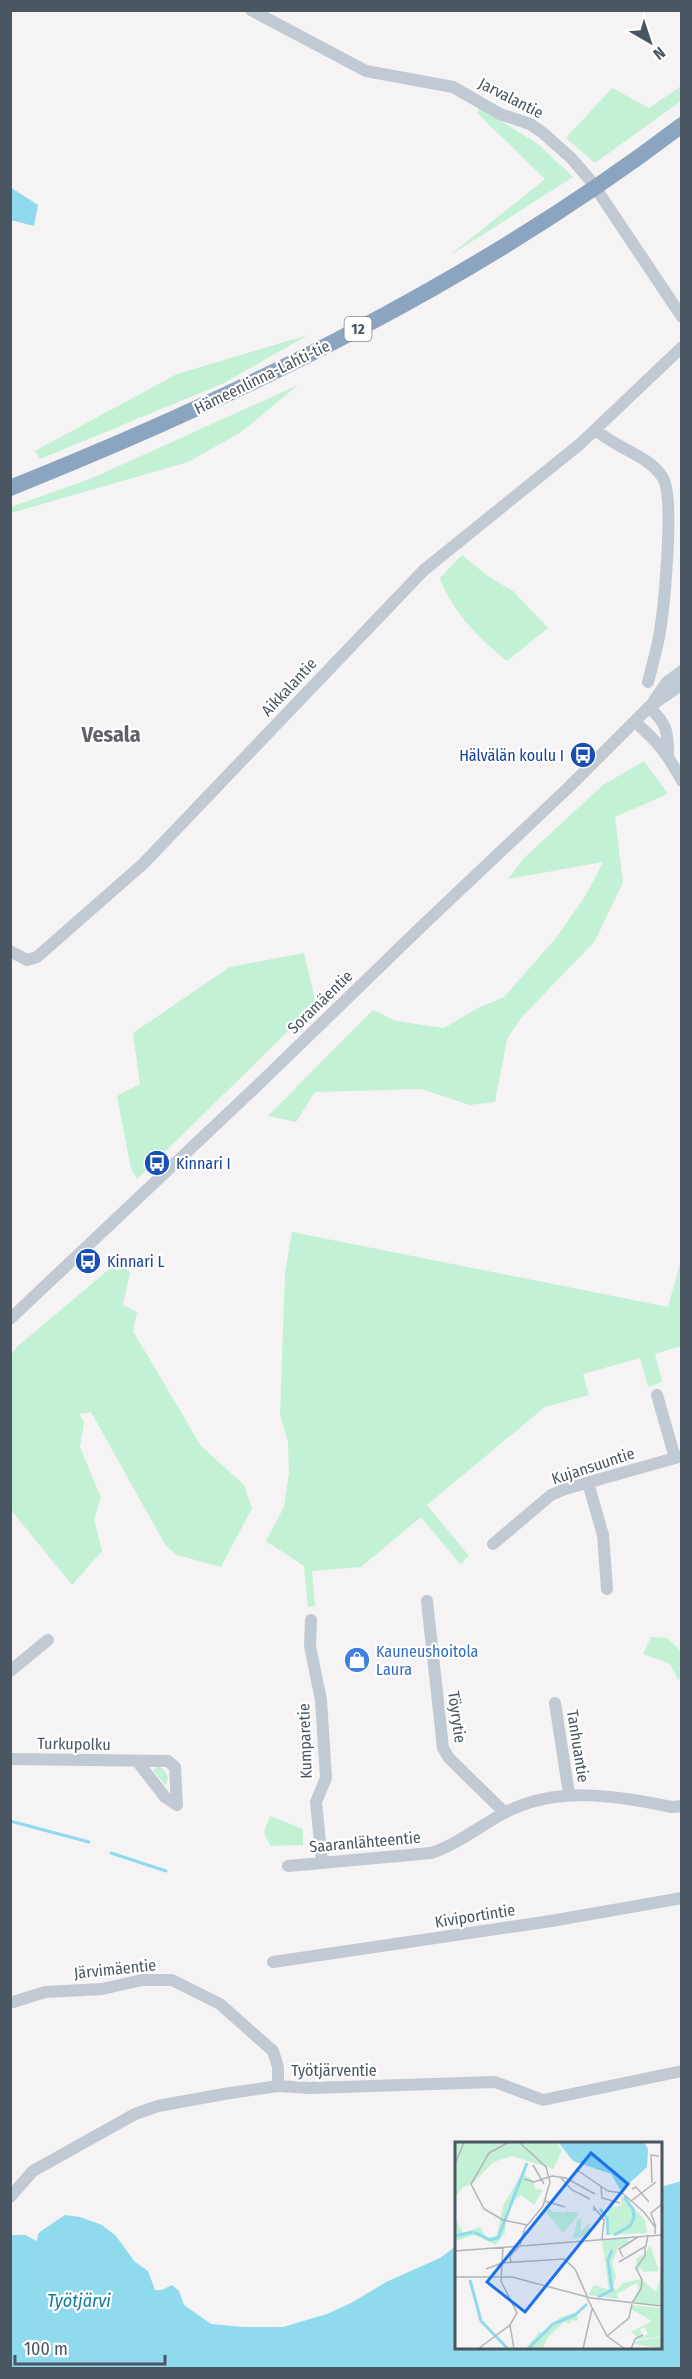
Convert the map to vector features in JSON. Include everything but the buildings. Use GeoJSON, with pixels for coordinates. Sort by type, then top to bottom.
{"type":"FeatureCollection","features":[{"type":"Feature","properties":{"kind":"highway","name":"Hämeenlinna-Lahti-tie"},"geometry":{"type":"LineString","coordinates":[[10,488],[180,417],[275,372],[391,312],[451,278],[588,192],[681,125]]}},
{"type":"Feature","properties":{"kind":"street","name":"Jarvalantie"},"geometry":{"type":"LineString","coordinates":[[251,10],[366,71],[453,87],[500,114],[530,124],[543,132],[584,174],[618,219],[681,317]]}},
{"type":"Feature","properties":{"kind":"street","name":"Aikkalantie"},"geometry":{"type":"LineString","coordinates":[[10,951],[27,960],[37,957],[124,883],[424,570],[596,430],[681,347]]}},
{"type":"Feature","properties":{"kind":"street"},"geometry":{"type":"LineString","coordinates":[[596,430],[603,437],[652,466],[662,476],[667,488],[668,526],[660,625],[648,682]]}},
{"type":"Feature","properties":{"kind":"street"},"geometry":{"type":"LineString","coordinates":[[650,707],[667,682],[681,671]]}},
{"type":"Feature","properties":{"kind":"street"},"geometry":{"type":"LineString","coordinates":[[650,707],[681,684]]}},
{"type":"Feature","properties":{"kind":"street"},"geometry":{"type":"LineString","coordinates":[[650,707],[661,718],[667,730],[668,755]]}},
{"type":"Feature","properties":{"kind":"street","name":"Soramäentie"},"geometry":{"type":"LineString","coordinates":[[10,1319],[260,1083],[650,707]]}},
{"type":"Feature","properties":{"kind":"street"},"geometry":{"type":"LineString","coordinates":[[635,722],[657,741],[668,755],[681,781]]}},
{"type":"Feature","properties":{"kind":"street"},"geometry":{"type":"LineString","coordinates":[[657,1395],[678,1457]]}},
{"type":"Feature","properties":{"kind":"street","name":"Kujansuuntie"},"geometry":{"type":"LineString","coordinates":[[493,1544],[551,1496],[565,1489],[678,1457]]}},
{"type":"Feature","properties":{"kind":"street"},"geometry":{"type":"LineString","coordinates":[[588,1484],[603,1535],[607,1589]]}},
{"type":"Feature","properties":{"kind":"street","name":"Töyrytie"},"geometry":{"type":"LineString","coordinates":[[426,1601],[443,1748],[449,1758],[505,1813]]}},
{"type":"Feature","properties":{"kind":"street","name":"Kumparetie"},"geometry":{"type":"LineString","coordinates":[[311,1620],[310,1646],[321,1700],[326,1778],[316,1802],[322,1862]]}},
{"type":"Feature","properties":{"kind":"street"},"geometry":{"type":"LineString","coordinates":[[10,1671],[48,1640]]}},
{"type":"Feature","properties":{"kind":"street","name":"Tanhuantie"},"geometry":{"type":"LineString","coordinates":[[555,1703],[569,1794]]}},
{"type":"Feature","properties":{"kind":"street","name":"Turkupolku"},"geometry":{"type":"LineString","coordinates":[[10,1759],[137,1761]]}},
{"type":"Feature","properties":{"kind":"street","name":"Saaranlähteentie"},"geometry":{"type":"LineString","coordinates":[[288,1866],[431,1853],[448,1847],[505,1813],[531,1802],[569,1794],[615,1796],[672,1807],[681,1806]]}},
{"type":"Feature","properties":{"kind":"street","name":"Kiviportintie"},"geometry":{"type":"LineString","coordinates":[[273,1962],[551,1921],[681,1898]]}},
{"type":"Feature","properties":{"kind":"street","name":"Järvimäentie"},"geometry":{"type":"LineString","coordinates":[[10,2003],[45,1992],[102,1989],[142,1980],[172,1980],[220,2004],[273,2051],[278,2067],[278,2086]]}},
{"type":"Feature","properties":{"kind":"street","name":"Työtjärventie"},"geometry":{"type":"LineString","coordinates":[[10,2197],[33,2171],[84,2145],[135,2114],[158,2106],[278,2086],[310,2088],[495,2082],[543,2100],[681,2071]]}},
{"type":"Feature","properties":{"kind":"green space"},"geometry":{"type":"Polygon","coordinates":[[[681,86],[681,101],[595,163],[566,138],[612,88],[649,108],[681,86]]]}},
{"type":"Feature","properties":{"kind":"green space"},"geometry":{"type":"Polygon","coordinates":[[[480,108],[538,144],[573,177],[449,256],[545,179],[477,113],[480,108]]]}},
{"type":"Feature","properties":{"kind":"green space"},"geometry":{"type":"Polygon","coordinates":[[[308,335],[222,384],[40,459],[35,451],[177,374],[308,335]]]}},
{"type":"Feature","properties":{"kind":"green space"},"geometry":{"type":"Polygon","coordinates":[[[298,385],[240,433],[188,462],[11,513],[11,507],[90,479],[298,385]]]}},
{"type":"Feature","properties":{"kind":"green space"},"geometry":{"type":"Polygon","coordinates":[[[462,555],[488,576],[513,591],[548,628],[507,661],[468,624],[445,590],[440,578],[462,555]]]}},
{"type":"Feature","properties":{"kind":"green space"},"geometry":{"type":"Polygon","coordinates":[[[644,761],[668,794],[615,817],[623,882],[595,941],[521,1018],[507,1039],[495,1102],[470,1105],[421,1089],[315,1092],[296,1122],[268,1116],[373,1010],[396,1021],[444,1028],[478,1008],[504,997],[556,938],[586,895],[603,862],[508,879],[524,858],[603,785],[644,761]]]}},
{"type":"Feature","properties":{"kind":"green space"},"geometry":{"type":"Polygon","coordinates":[[[304,953],[316,1004],[137,1179],[131,1169],[117,1096],[140,1084],[133,1033],[230,967],[304,953]]]}},
{"type":"Feature","properties":{"kind":"green space"},"geometry":{"type":"Polygon","coordinates":[[[292,1232],[668,1307],[681,1260],[681,1346],[655,1354],[662,1382],[648,1387],[640,1358],[583,1374],[589,1395],[545,1407],[427,1505],[469,1556],[460,1564],[421,1517],[361,1567],[312,1571],[315,1606],[308,1607],[304,1566],[266,1541],[284,1507],[289,1473],[288,1442],[280,1415],[285,1273],[292,1232]]]}},
{"type":"Feature","properties":{"kind":"green space"},"geometry":{"type":"Polygon","coordinates":[[[120,1260],[130,1273],[123,1305],[137,1312],[133,1331],[201,1446],[244,1485],[252,1508],[221,1567],[177,1555],[166,1546],[91,1412],[79,1414],[84,1422],[80,1447],[101,1498],[94,1519],[102,1551],[72,1585],[11,1510],[11,1355],[18,1346],[120,1260]]]}},
{"type":"Feature","properties":{"kind":"green space"},"geometry":{"type":"Polygon","coordinates":[[[651,1637],[667,1638],[681,1651],[681,1678],[678,1680],[670,1664],[643,1654],[651,1637]]]}},
{"type":"Feature","properties":{"kind":"green space"},"geometry":{"type":"Polygon","coordinates":[[[158,1766],[168,1777],[166,1786],[153,1770],[158,1766]]]}},
{"type":"Feature","properties":{"kind":"green space"},"geometry":{"type":"Polygon","coordinates":[[[270,1816],[303,1829],[303,1845],[270,1846],[264,1832],[270,1816]]]}},
{"type":"Feature","properties":{"kind":"water"},"geometry":{"type":"Polygon","coordinates":[[[10,187],[38,205],[34,226],[11,220],[10,187]]]}},
{"type":"Feature","properties":{"kind":"water","name":"Työtjärvi"},"geometry":{"type":"Polygon","coordinates":[[[681,2181],[681,2368],[11,2368],[11,2235],[25,2235],[37,2241],[41,2231],[65,2215],[80,2217],[102,2225],[116,2236],[135,2262],[148,2271],[155,2290],[162,2290],[172,2285],[179,2291],[184,2305],[211,2324],[283,2327],[327,2314],[353,2302],[386,2282],[440,2258],[455,2247],[455,2349],[662,2349],[662,2187],[681,2181]]]}},
{"type":"Feature","properties":{"kind":"waterway"},"geometry":{"type":"LineString","coordinates":[[10,1821],[89,1842]]}},
{"type":"Feature","properties":{"kind":"waterway"},"geometry":{"type":"LineString","coordinates":[[111,1853],[166,1871]]}},
{"type":"Feature","properties":{"kind":"place","name":"Hälvälän koulu I"},"geometry":{"type":"Point","coordinates":[583,755]}},
{"type":"Feature","properties":{"kind":"place","name":"Kinnari I"},"geometry":{"type":"Point","coordinates":[157,1163]}},
{"type":"Feature","properties":{"kind":"place","name":"Kinnari L"},"geometry":{"type":"Point","coordinates":[88,1261]}},
{"type":"Feature","properties":{"kind":"place","name":"Kauneushoitola Laura"},"geometry":{"type":"Point","coordinates":[357,1660]}},
{"type":"Feature","properties":{"kind":"district","name":"Vesala"},"geometry":{"type":"Point","coordinates":[111,734]}}]}
